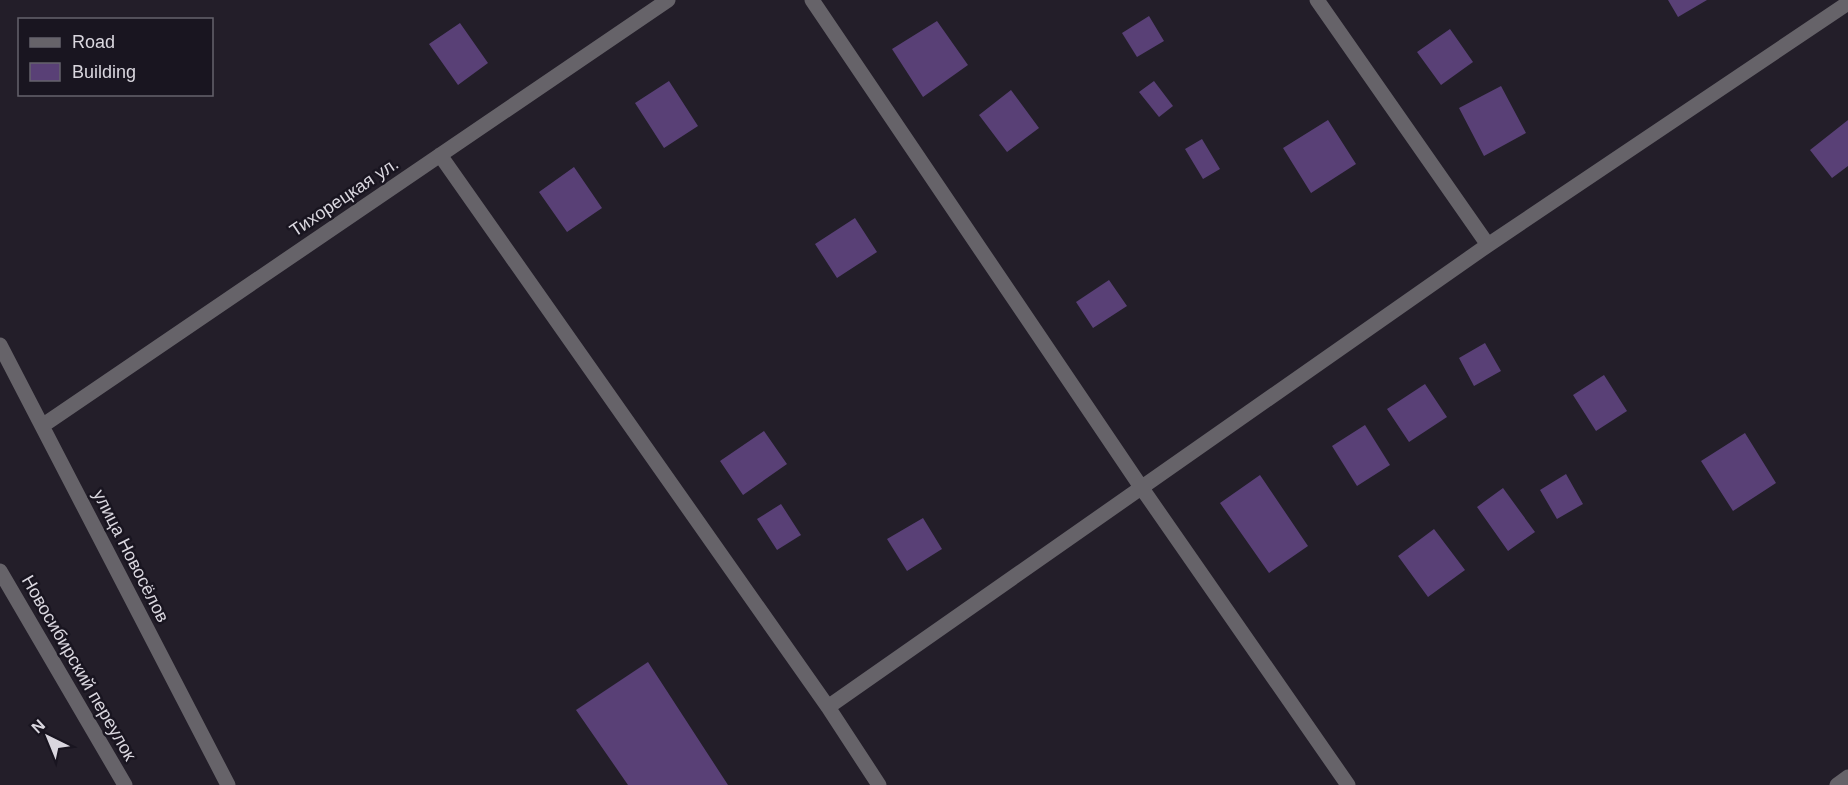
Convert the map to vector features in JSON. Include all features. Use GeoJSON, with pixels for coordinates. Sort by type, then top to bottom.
{"type":"FeatureCollection","features":[{"type":"Feature","properties":{"kind":"street","name":"Тихорецкая ул."},"geometry":{"type":"LineString","coordinates":[[42,426],[668,0]]}},
{"type":"Feature","properties":{"kind":"street"},"geometry":{"type":"LineString","coordinates":[[812,0],[1141,487],[1348,785]]}},
{"type":"Feature","properties":{"kind":"street"},"geometry":{"type":"LineString","coordinates":[[1317,0],[1488,245]]}},
{"type":"Feature","properties":{"kind":"street"},"geometry":{"type":"LineString","coordinates":[[828,707],[1488,245],[1848,3]]}},
{"type":"Feature","properties":{"kind":"street"},"geometry":{"type":"LineString","coordinates":[[440,155],[828,707],[879,785]]}},
{"type":"Feature","properties":{"kind":"street","name":"улица Новосёлов"},"geometry":{"type":"LineString","coordinates":[[0,345],[228,785]]}},
{"type":"Feature","properties":{"kind":"street","name":"Новосибирский переулок"},"geometry":{"type":"LineString","coordinates":[[0,572],[125,785]]}},
{"type":"Feature","properties":{"kind":"street"},"geometry":{"type":"LineString","coordinates":[[1837,785],[1848,777]]}},
{"type":"Feature","properties":{"kind":"building"},"geometry":{"type":"Polygon","coordinates":[[[1668,0],[1707,0],[1678,17],[1668,0]]]}},
{"type":"Feature","properties":{"kind":"building"},"geometry":{"type":"Polygon","coordinates":[[[1149,16],[1164,41],[1137,57],[1122,33],[1149,16]]]}},
{"type":"Feature","properties":{"kind":"building"},"geometry":{"type":"Polygon","coordinates":[[[937,21],[968,65],[923,97],[892,49],[937,21]]]}},
{"type":"Feature","properties":{"kind":"building"},"geometry":{"type":"Polygon","coordinates":[[[460,23],[488,63],[458,85],[429,44],[460,23]]]}},
{"type":"Feature","properties":{"kind":"building"},"geometry":{"type":"Polygon","coordinates":[[[1450,29],[1473,62],[1441,85],[1417,52],[1450,29]]]}},
{"type":"Feature","properties":{"kind":"building"},"geometry":{"type":"Polygon","coordinates":[[[669,81],[698,126],[664,148],[635,103],[669,81]]]}},
{"type":"Feature","properties":{"kind":"building"},"geometry":{"type":"Polygon","coordinates":[[[1154,81],[1173,106],[1159,117],[1139,92],[1154,81]]]}},
{"type":"Feature","properties":{"kind":"building"},"geometry":{"type":"Polygon","coordinates":[[[1501,86],[1526,133],[1484,156],[1459,108],[1501,86]]]}},
{"type":"Feature","properties":{"kind":"building"},"geometry":{"type":"Polygon","coordinates":[[[1011,90],[1039,128],[1007,152],[979,115],[1011,90]]]}},
{"type":"Feature","properties":{"kind":"building"},"geometry":{"type":"Polygon","coordinates":[[[1328,120],[1356,164],[1311,193],[1283,148],[1328,120]]]}},
{"type":"Feature","properties":{"kind":"building"},"geometry":{"type":"Polygon","coordinates":[[[1848,120],[1848,166],[1832,178],[1810,150],[1848,120]]]}},
{"type":"Feature","properties":{"kind":"building"},"geometry":{"type":"Polygon","coordinates":[[[1202,139],[1220,169],[1203,179],[1185,149],[1202,139]]]}},
{"type":"Feature","properties":{"kind":"building"},"geometry":{"type":"Polygon","coordinates":[[[574,167],[602,208],[567,232],[539,192],[574,167]]]}},
{"type":"Feature","properties":{"kind":"building"},"geometry":{"type":"Polygon","coordinates":[[[855,218],[877,252],[837,278],[815,244],[855,218]]]}},
{"type":"Feature","properties":{"kind":"building"},"geometry":{"type":"Polygon","coordinates":[[[1109,280],[1127,306],[1093,328],[1076,302],[1109,280]]]}},
{"type":"Feature","properties":{"kind":"building"},"geometry":{"type":"Polygon","coordinates":[[[1485,343],[1501,371],[1474,386],[1459,358],[1485,343]]]}},
{"type":"Feature","properties":{"kind":"building"},"geometry":{"type":"Polygon","coordinates":[[[1604,375],[1627,411],[1596,431],[1573,395],[1604,375]]]}},
{"type":"Feature","properties":{"kind":"building"},"geometry":{"type":"Polygon","coordinates":[[[1425,384],[1447,417],[1409,442],[1387,409],[1425,384]]]}},
{"type":"Feature","properties":{"kind":"building"},"geometry":{"type":"Polygon","coordinates":[[[1365,425],[1390,465],[1357,486],[1332,446],[1365,425]]]}},
{"type":"Feature","properties":{"kind":"building"},"geometry":{"type":"Polygon","coordinates":[[[764,431],[787,464],[743,495],[720,461],[764,431]]]}},
{"type":"Feature","properties":{"kind":"building"},"geometry":{"type":"Polygon","coordinates":[[[1745,433],[1776,483],[1733,511],[1701,461],[1745,433]]]}},
{"type":"Feature","properties":{"kind":"building"},"geometry":{"type":"Polygon","coordinates":[[[1566,474],[1583,504],[1557,519],[1540,490],[1566,474]]]}},
{"type":"Feature","properties":{"kind":"building"},"geometry":{"type":"Polygon","coordinates":[[[1260,475],[1308,546],[1269,573],[1220,503],[1260,475]]]}},
{"type":"Feature","properties":{"kind":"building"},"geometry":{"type":"Polygon","coordinates":[[[1503,488],[1535,532],[1508,551],[1477,507],[1503,488]]]}},
{"type":"Feature","properties":{"kind":"building"},"geometry":{"type":"Polygon","coordinates":[[[781,504],[801,535],[777,550],[757,519],[781,504]]]}},
{"type":"Feature","properties":{"kind":"building"},"geometry":{"type":"Polygon","coordinates":[[[923,518],[942,549],[907,571],[887,539],[923,518]]]}},
{"type":"Feature","properties":{"kind":"building"},"geometry":{"type":"Polygon","coordinates":[[[1434,529],[1465,570],[1428,597],[1398,556],[1434,529]]]}},
{"type":"Feature","properties":{"kind":"building"},"geometry":{"type":"Polygon","coordinates":[[[648,662],[728,785],[628,785],[576,710],[648,662]]]}}]}
